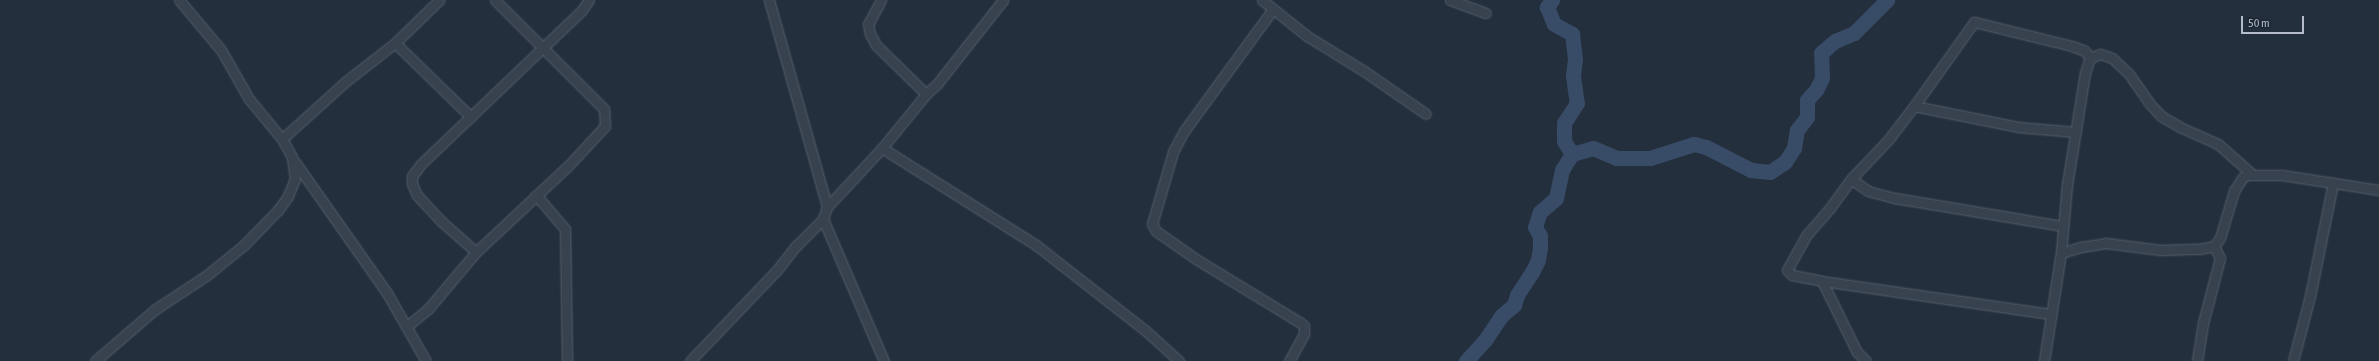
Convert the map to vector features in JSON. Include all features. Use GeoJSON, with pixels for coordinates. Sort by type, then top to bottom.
{"type":"FeatureCollection","features":[{"type":"Feature","properties":{"kind":"street"},"geometry":{"type":"LineString","coordinates":[[178,0],[221,50],[249,99],[282,138],[292,157],[387,293],[426,361]]}},
{"type":"Feature","properties":{"kind":"street"},"geometry":{"type":"LineString","coordinates":[[282,138],[346,82],[395,43],[439,0]]}},
{"type":"Feature","properties":{"kind":"street"},"geometry":{"type":"LineString","coordinates":[[407,326],[428,309],[476,252],[601,132],[605,126],[606,117],[604,109],[543,46],[495,0]]}},
{"type":"Feature","properties":{"kind":"street"},"geometry":{"type":"LineString","coordinates":[[476,252],[441,221],[417,195],[412,184],[416,170],[582,10],[589,0]]}},
{"type":"Feature","properties":{"kind":"street"},"geometry":{"type":"LineString","coordinates":[[690,361],[823,219],[826,207],[770,0]]}},
{"type":"Feature","properties":{"kind":"street"},"geometry":{"type":"LineString","coordinates":[[881,0],[868,24],[870,34],[876,45],[926,94]]}},
{"type":"Feature","properties":{"kind":"street"},"geometry":{"type":"LineString","coordinates":[[826,207],[882,148],[926,94],[937,84],[1003,0]]}},
{"type":"Feature","properties":{"kind":"street"},"geometry":{"type":"LineString","coordinates":[[1262,0],[1307,36],[1364,70],[1426,114]]}},
{"type":"Feature","properties":{"kind":"street"},"geometry":{"type":"LineString","coordinates":[[1450,0],[1486,13]]}},
{"type":"Feature","properties":{"kind":"street"},"geometry":{"type":"LineString","coordinates":[[1273,9],[1184,130],[1174,152],[1152,224],[1156,230],[1196,259],[1301,323],[1304,326],[1304,334],[1289,361]]}},
{"type":"Feature","properties":{"kind":"street"},"geometry":{"type":"LineString","coordinates":[[2050,314],[1822,281],[1792,275],[1787,270],[1787,266],[1807,234],[1830,208],[1851,179],[1888,140],[1974,22],[2072,46],[2085,51],[2090,58]]}},
{"type":"Feature","properties":{"kind":"street"},"geometry":{"type":"LineString","coordinates":[[395,43],[471,117]]}},
{"type":"Feature","properties":{"kind":"street"},"geometry":{"type":"LineString","coordinates":[[2044,361],[2050,314],[2061,253],[2062,226],[2076,132],[2085,73],[2090,58],[2100,54],[2112,58],[2129,74],[2149,103],[2161,116],[2182,128],[2218,144],[2252,174]]}},
{"type":"Feature","properties":{"kind":"street"},"geometry":{"type":"LineString","coordinates":[[1914,106],[2018,127],[2076,132]]}},
{"type":"Feature","properties":{"kind":"street"},"geometry":{"type":"LineString","coordinates":[[882,148],[1036,245],[1150,335],[1179,361]]}},
{"type":"Feature","properties":{"kind":"street"},"geometry":{"type":"LineString","coordinates":[[95,361],[154,310],[207,275],[243,246],[263,227],[292,188],[295,180],[292,157]]}},
{"type":"Feature","properties":{"kind":"street"},"geometry":{"type":"LineString","coordinates":[[2061,253],[2081,247],[2106,243],[2161,250],[2199,249],[2214,246],[2220,238],[2228,209],[2239,182],[2242,178],[2252,174],[2282,175],[2379,190]]}},
{"type":"Feature","properties":{"kind":"street"},"geometry":{"type":"LineString","coordinates":[[1851,179],[1868,190],[1895,198],[2062,226]]}},
{"type":"Feature","properties":{"kind":"street"},"geometry":{"type":"LineString","coordinates":[[2293,361],[2310,296],[2333,183]]}},
{"type":"Feature","properties":{"kind":"street"},"geometry":{"type":"LineString","coordinates":[[536,195],[565,229],[567,361]]}},
{"type":"Feature","properties":{"kind":"street"},"geometry":{"type":"LineString","coordinates":[[823,219],[884,361]]}},
{"type":"Feature","properties":{"kind":"street"},"geometry":{"type":"LineString","coordinates":[[2198,361],[2203,323],[2220,258],[2214,246]]}},
{"type":"Feature","properties":{"kind":"street"},"geometry":{"type":"LineString","coordinates":[[1822,281],[1857,352],[1866,361]]}},
{"type":"Feature","properties":{"kind":"waterway"},"geometry":{"type":"LineString","coordinates":[[1552,0],[1547,7],[1554,24],[1572,34],[1575,59],[1573,76],[1577,103],[1564,123],[1564,141],[1572,154]]}},
{"type":"Feature","properties":{"kind":"waterway"},"geometry":{"type":"LineString","coordinates":[[1466,361],[1485,340],[1502,315],[1514,305],[1517,295],[1532,272],[1538,260],[1540,247],[1540,236],[1535,227],[1540,212],[1556,198],[1562,170],[1572,154],[1593,148],[1616,158],[1650,158],[1694,144],[1706,147],[1751,170],[1770,172],[1785,162],[1794,148],[1797,130],[1807,117],[1807,100],[1816,90],[1822,78],[1821,53],[1835,41],[1854,33],[1887,0]]}}]}
